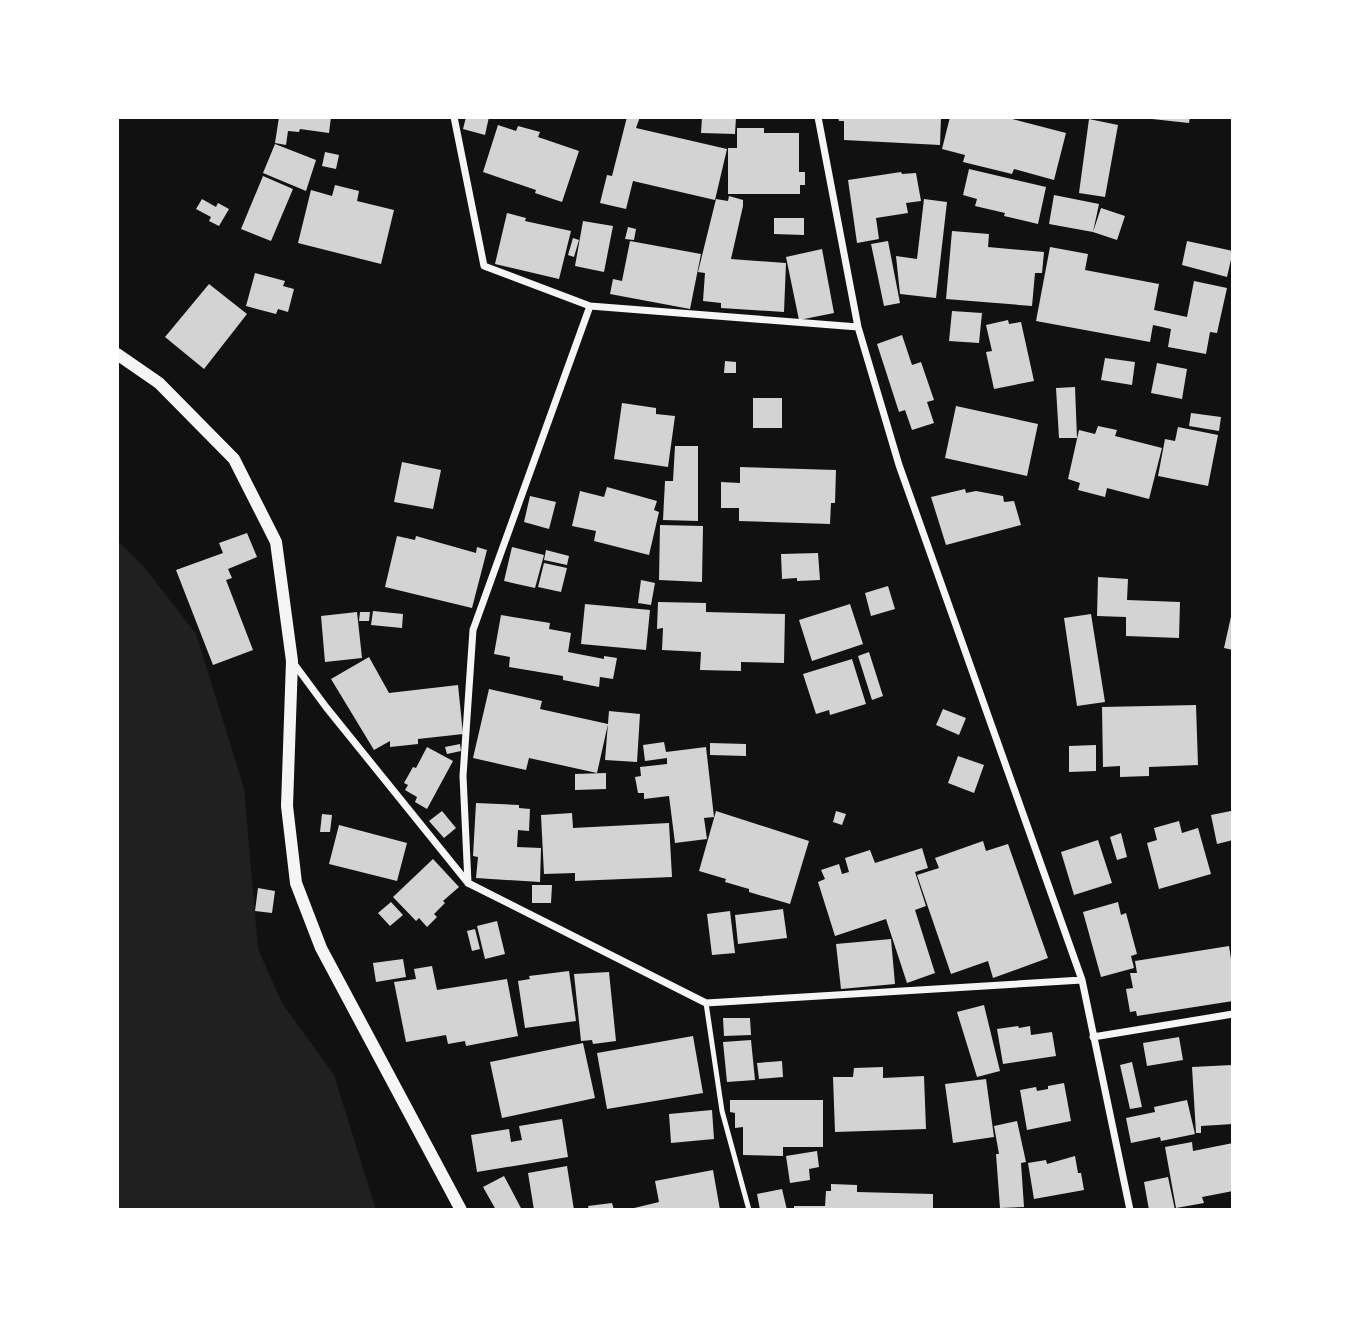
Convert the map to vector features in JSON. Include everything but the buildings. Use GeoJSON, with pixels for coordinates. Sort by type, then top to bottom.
{"type":"FeatureCollection","features":[{"type":"Feature","properties":{"kind":"street"},"geometry":{"type":"LineString","coordinates":[[454,117],[484,266],[590,306],[858,327]]}},
{"type":"Feature","properties":{"kind":"street"},"geometry":{"type":"LineString","coordinates":[[818,117],[858,327],[899,465],[1082,980],[1130,1210]]}},
{"type":"Feature","properties":{"kind":"street"},"geometry":{"type":"LineString","coordinates":[[468,883],[463,776],[473,630],[590,306]]}},
{"type":"Feature","properties":{"kind":"street"},"geometry":{"type":"LineString","coordinates":[[117,354],[159,383],[234,459],[276,542],[292,661],[287,806],[296,883],[321,948],[461,1210]]}},
{"type":"Feature","properties":{"kind":"street"},"geometry":{"type":"LineString","coordinates":[[292,661],[326,708],[468,883],[706,1003],[1082,980]]}},
{"type":"Feature","properties":{"kind":"street"},"geometry":{"type":"LineString","coordinates":[[1093,1037],[1233,1014]]}},
{"type":"Feature","properties":{"kind":"lane"},"geometry":{"type":"LineString","coordinates":[[706,1003],[722,1111],[749,1210]]}},
{"type":"Feature","properties":{"kind":"shaded area"},"geometry":{"type":"Polygon","coordinates":[[[117,540],[145,568],[196,634],[244,788],[258,949],[282,1003],[334,1075],[376,1210],[117,1210],[117,540]]]}}]}
